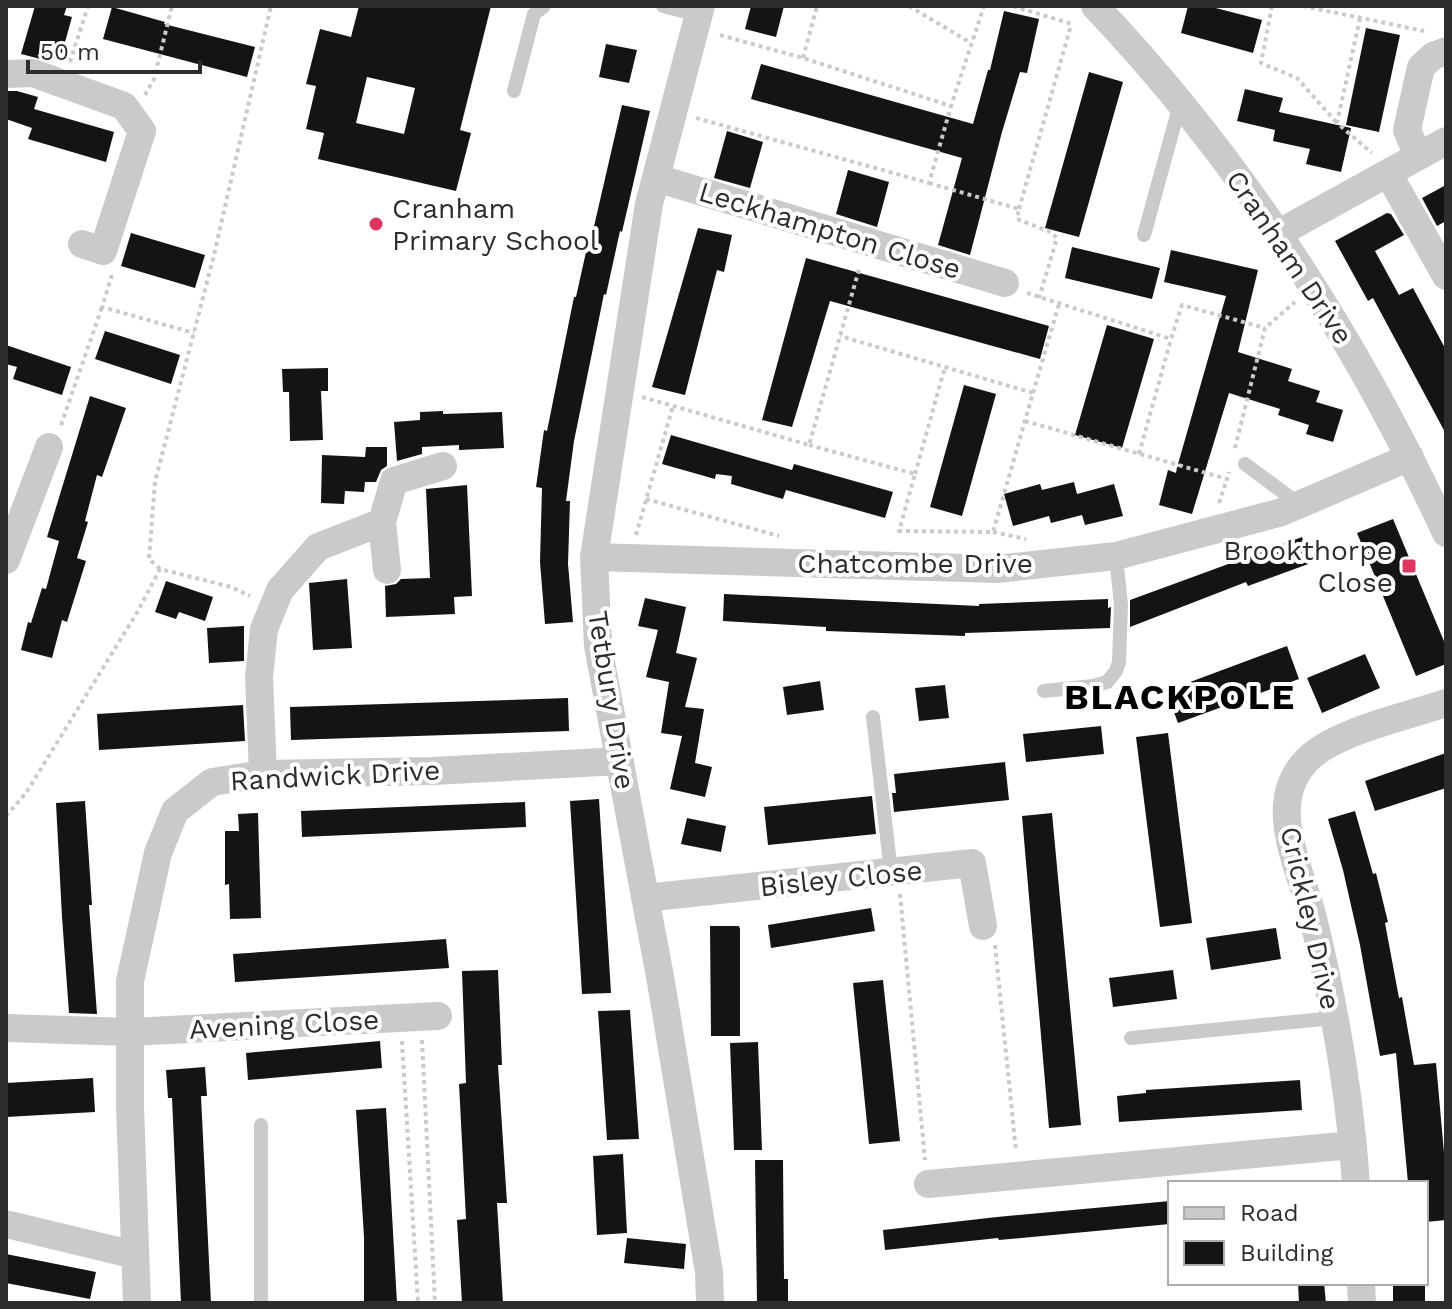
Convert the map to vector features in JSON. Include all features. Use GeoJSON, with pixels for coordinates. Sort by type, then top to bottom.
{"type":"FeatureCollection","features":[{"type":"Feature","properties":{"kind":"street","name":"Cranham Drive"},"geometry":{"type":"LineString","coordinates":[[1089,11],[1180,102],[1279,233],[1314,285],[1410,457],[1446,533]]}},
{"type":"Feature","properties":{"kind":"street","name":"Tetbury Drive"},"geometry":{"type":"LineString","coordinates":[[698,16],[649,204],[594,557],[598,646],[699,1209],[709,1272],[710,1303]]}},
{"type":"Feature","properties":{"kind":"street"},"geometry":{"type":"LineString","coordinates":[[1418,156],[1407,130],[1421,67],[1433,56],[1439,42]]}},
{"type":"Feature","properties":{"kind":"street"},"geometry":{"type":"LineString","coordinates":[[6,74],[33,73],[124,106],[142,131],[92,248]]}},
{"type":"Feature","properties":{"kind":"street"},"geometry":{"type":"LineString","coordinates":[[1279,233],[1446,141]]}},
{"type":"Feature","properties":{"kind":"street"},"geometry":{"type":"LineString","coordinates":[[1391,172],[1446,276]]}},
{"type":"Feature","properties":{"kind":"street","name":"Leckhampton Close"},"geometry":{"type":"LineString","coordinates":[[656,178],[1005,283]]}},
{"type":"Feature","properties":{"kind":"street"},"geometry":{"type":"LineString","coordinates":[[6,560],[49,447]]}},
{"type":"Feature","properties":{"kind":"street","name":"Chatcombe Drive"},"geometry":{"type":"LineString","coordinates":[[594,557],[997,569],[1116,556],[1282,512],[1410,457]]}},
{"type":"Feature","properties":{"kind":"street"},"geometry":{"type":"LineString","coordinates":[[387,570],[382,522],[394,481],[443,466]]}},
{"type":"Feature","properties":{"kind":"street"},"geometry":{"type":"LineString","coordinates":[[263,774],[259,677],[264,629],[280,590],[318,547],[382,522]]}},
{"type":"Feature","properties":{"kind":"street","name":"Crickley Drive"},"geometry":{"type":"LineString","coordinates":[[1356,1181],[1334,1018],[1313,919],[1288,825],[1290,789],[1297,773],[1322,746],[1446,703]]}},
{"type":"Feature","properties":{"kind":"street","name":"Randwick Drive"},"geometry":{"type":"LineString","coordinates":[[137,1303],[130,981],[158,853],[175,811],[212,782],[263,774],[417,771],[620,761]]}},
{"type":"Feature","properties":{"kind":"street","name":"Bisley Close"},"geometry":{"type":"LineString","coordinates":[[645,898],[972,863],[983,926]]}},
{"type":"Feature","properties":{"kind":"street","name":"Avening Close"},"geometry":{"type":"LineString","coordinates":[[6,1028],[130,1032],[420,1017]]}},
{"type":"Feature","properties":{"kind":"street"},"geometry":{"type":"LineString","coordinates":[[928,1184],[1353,1145]]}},
{"type":"Feature","properties":{"kind":"street"},"geometry":{"type":"LineString","coordinates":[[10,1225],[135,1255]]}},
{"type":"Feature","properties":{"kind":"lane"},"geometry":{"type":"LineString","coordinates":[[514,91],[534,14],[544,6]]}},
{"type":"Feature","properties":{"kind":"lane"},"geometry":{"type":"LineString","coordinates":[[663,6],[698,16]]}},
{"type":"Feature","properties":{"kind":"lane"},"geometry":{"type":"LineString","coordinates":[[1144,235],[1180,102]]}},
{"type":"Feature","properties":{"kind":"lane"},"geometry":{"type":"LineString","coordinates":[[1238,464],[1299,504]]}},
{"type":"Feature","properties":{"kind":"lane"},"geometry":{"type":"LineString","coordinates":[[1044,691],[1093,686],[1107,682],[1116,671],[1121,605],[1116,556]]}},
{"type":"Feature","properties":{"kind":"lane"},"geometry":{"type":"LineString","coordinates":[[873,717],[894,872]]}},
{"type":"Feature","properties":{"kind":"lane"},"geometry":{"type":"LineString","coordinates":[[1131,1038],[1334,1018]]}},
{"type":"Feature","properties":{"kind":"lane"},"geometry":{"type":"LineString","coordinates":[[261,1125],[261,1303]]}},
{"type":"Feature","properties":{"kind":"path"},"geometry":{"type":"LineString","coordinates":[[63,83],[88,6]]}},
{"type":"Feature","properties":{"kind":"path"},"geometry":{"type":"LineString","coordinates":[[134,119],[154,79],[172,6]]}},
{"type":"Feature","properties":{"kind":"path"},"geometry":{"type":"LineString","coordinates":[[269,6],[213,259],[155,482],[149,559],[160,569],[231,587],[261,601],[272,610]]}},
{"type":"Feature","properties":{"kind":"path"},"geometry":{"type":"LineString","coordinates":[[803,58],[817,6]]}},
{"type":"Feature","properties":{"kind":"path"},"geometry":{"type":"LineString","coordinates":[[909,6],[971,43]]}},
{"type":"Feature","properties":{"kind":"path"},"geometry":{"type":"LineString","coordinates":[[929,183],[984,6]]}},
{"type":"Feature","properties":{"kind":"path"},"geometry":{"type":"LineString","coordinates":[[1013,6],[1071,25]]}},
{"type":"Feature","properties":{"kind":"path"},"geometry":{"type":"LineString","coordinates":[[1272,6],[1261,63],[1297,78],[1337,123],[1391,172]]}},
{"type":"Feature","properties":{"kind":"path"},"geometry":{"type":"LineString","coordinates":[[1303,6],[1360,18],[1439,42]]}},
{"type":"Feature","properties":{"kind":"path"},"geometry":{"type":"LineString","coordinates":[[1039,298],[1057,238],[1051,232],[1017,219],[1071,25],[1089,11]]}},
{"type":"Feature","properties":{"kind":"path"},"geometry":{"type":"LineString","coordinates":[[698,16],[803,58],[951,106]]}},
{"type":"Feature","properties":{"kind":"path"},"geometry":{"type":"LineString","coordinates":[[1337,123],[1360,18]]}},
{"type":"Feature","properties":{"kind":"path"},"geometry":{"type":"LineString","coordinates":[[673,112],[1019,209]]}},
{"type":"Feature","properties":{"kind":"path"},"geometry":{"type":"LineString","coordinates":[[809,445],[867,242]]}},
{"type":"Feature","properties":{"kind":"path"},"geometry":{"type":"LineString","coordinates":[[49,447],[56,439],[112,275],[92,248]]}},
{"type":"Feature","properties":{"kind":"path"},"geometry":{"type":"LineString","coordinates":[[1005,283],[1039,298],[1171,339]]}},
{"type":"Feature","properties":{"kind":"path"},"geometry":{"type":"LineString","coordinates":[[1235,449],[1265,328],[1314,285]]}},
{"type":"Feature","properties":{"kind":"path"},"geometry":{"type":"LineString","coordinates":[[945,367],[899,531],[993,532],[1059,304]]}},
{"type":"Feature","properties":{"kind":"path"},"geometry":{"type":"LineString","coordinates":[[1139,454],[1182,305],[1265,328]]}},
{"type":"Feature","properties":{"kind":"path"},"geometry":{"type":"LineString","coordinates":[[102,307],[194,333]]}},
{"type":"Feature","properties":{"kind":"path"},"geometry":{"type":"LineString","coordinates":[[840,336],[1033,393]]}},
{"type":"Feature","properties":{"kind":"path"},"geometry":{"type":"LineString","coordinates":[[620,391],[915,474]]}},
{"type":"Feature","properties":{"kind":"path"},"geometry":{"type":"LineString","coordinates":[[629,558],[673,406]]}},
{"type":"Feature","properties":{"kind":"path"},"geometry":{"type":"LineString","coordinates":[[1025,421],[1227,479],[1238,464]]}},
{"type":"Feature","properties":{"kind":"path"},"geometry":{"type":"LineString","coordinates":[[646,499],[788,538]]}},
{"type":"Feature","properties":{"kind":"path"},"geometry":{"type":"LineString","coordinates":[[6,816],[26,793],[138,611],[160,569]]}},
{"type":"Feature","properties":{"kind":"path"},"geometry":{"type":"LineString","coordinates":[[894,872],[928,1184]]}},
{"type":"Feature","properties":{"kind":"path"},"geometry":{"type":"LineString","coordinates":[[983,926],[996,948],[1018,1177]]}},
{"type":"Feature","properties":{"kind":"path"},"geometry":{"type":"LineString","coordinates":[[418,1303],[420,1017]]}},
{"type":"Feature","properties":{"kind":"path"},"geometry":{"type":"LineString","coordinates":[[420,1017],[435,1303]]}},
{"type":"Feature","properties":{"kind":"building"},"geometry":{"type":"Polygon","coordinates":[[[35,6],[67,6],[64,15],[72,17],[62,53],[55,51],[52,62],[21,54],[35,6]]]}},
{"type":"Feature","properties":{"kind":"building"},"geometry":{"type":"Polygon","coordinates":[[[359,6],[491,6],[460,130],[471,133],[456,191],[318,159],[324,133],[306,129],[316,86],[306,84],[320,29],[351,37],[359,6]],[[367,77],[356,123],[404,134],[415,88],[367,77]]]}},
{"type":"Feature","properties":{"kind":"building"},"geometry":{"type":"Polygon","coordinates":[[[751,6],[784,6],[776,37],[745,29],[751,6]]]}},
{"type":"Feature","properties":{"kind":"building"},"geometry":{"type":"Polygon","coordinates":[[[1188,6],[1208,6],[1262,20],[1253,53],[1181,33],[1188,6]]]}},
{"type":"Feature","properties":{"kind":"building"},"geometry":{"type":"Polygon","coordinates":[[[112,7],[255,47],[247,77],[103,39],[112,7]]]}},
{"type":"Feature","properties":{"kind":"building"},"geometry":{"type":"Polygon","coordinates":[[[1004,11],[1039,19],[1027,73],[1020,72],[1002,132],[970,255],[938,245],[962,158],[751,99],[761,64],[973,124],[1004,11]]]}},
{"type":"Feature","properties":{"kind":"building"},"geometry":{"type":"Polygon","coordinates":[[[1366,28],[1400,35],[1379,132],[1346,125],[1366,28]]]}},
{"type":"Feature","properties":{"kind":"building"},"geometry":{"type":"Polygon","coordinates":[[[606,44],[637,50],[629,83],[599,77],[606,44]]]}},
{"type":"Feature","properties":{"kind":"building"},"geometry":{"type":"Polygon","coordinates":[[[1089,72],[1123,82],[1079,237],[1045,228],[1089,72]]]}},
{"type":"Feature","properties":{"kind":"building"},"geometry":{"type":"Polygon","coordinates":[[[1245,89],[1283,98],[1279,112],[1351,128],[1341,172],[1306,164],[1310,149],[1273,141],[1275,130],[1237,121],[1245,89]]]}},
{"type":"Feature","properties":{"kind":"building"},"geometry":{"type":"Polygon","coordinates":[[[6,91],[38,97],[34,109],[114,132],[106,162],[28,139],[32,128],[6,119],[6,91]]]}},
{"type":"Feature","properties":{"kind":"building"},"geometry":{"type":"Polygon","coordinates":[[[622,105],[650,111],[604,294],[574,441],[566,501],[570,501],[568,564],[573,622],[545,624],[540,562],[542,488],[536,487],[544,430],[547,431],[574,297],[592,235],[622,105]]]}},
{"type":"Feature","properties":{"kind":"building"},"geometry":{"type":"Polygon","coordinates":[[[727,131],[763,142],[750,188],[714,178],[727,131]]]}},
{"type":"Feature","properties":{"kind":"building"},"geometry":{"type":"Polygon","coordinates":[[[848,170],[889,182],[877,227],[836,214],[848,170]]]}},
{"type":"Feature","properties":{"kind":"building"},"geometry":{"type":"Polygon","coordinates":[[[1446,185],[1446,221],[1437,226],[1422,198],[1446,185]]]}},
{"type":"Feature","properties":{"kind":"building"},"geometry":{"type":"Polygon","coordinates":[[[1387,213],[1391,214],[1404,235],[1375,251],[1399,295],[1413,288],[1446,350],[1446,434],[1373,298],[1368,301],[1335,241],[1387,213]]]}},
{"type":"Feature","properties":{"kind":"building"},"geometry":{"type":"Polygon","coordinates":[[[698,228],[732,235],[724,272],[717,270],[685,395],[652,387],[698,228]]]}},
{"type":"Feature","properties":{"kind":"building"},"geometry":{"type":"Polygon","coordinates":[[[131,233],[205,255],[195,288],[121,266],[131,233]]]}},
{"type":"Feature","properties":{"kind":"building"},"geometry":{"type":"Polygon","coordinates":[[[1072,247],[1160,268],[1152,299],[1065,278],[1072,247]]]}},
{"type":"Feature","properties":{"kind":"building"},"geometry":{"type":"Polygon","coordinates":[[[1171,250],[1258,270],[1238,352],[1292,369],[1288,381],[1320,391],[1316,402],[1343,410],[1333,442],[1306,434],[1309,425],[1278,415],[1280,409],[1229,393],[1192,514],[1159,505],[1168,470],[1176,473],[1177,467],[1184,466],[1178,464],[1226,296],[1164,282],[1171,250]]]}},
{"type":"Feature","properties":{"kind":"building"},"geometry":{"type":"Polygon","coordinates":[[[806,258],[1049,326],[1040,359],[830,301],[792,427],[762,420],[806,258]]]}},
{"type":"Feature","properties":{"kind":"building"},"geometry":{"type":"Polygon","coordinates":[[[1107,325],[1154,339],[1122,448],[1075,435],[1107,325]]]}},
{"type":"Feature","properties":{"kind":"building"},"geometry":{"type":"Polygon","coordinates":[[[105,331],[180,355],[171,384],[95,359],[105,331]]]}},
{"type":"Feature","properties":{"kind":"building"},"geometry":{"type":"Polygon","coordinates":[[[6,345],[71,367],[62,395],[13,379],[17,367],[6,364],[6,345]]]}},
{"type":"Feature","properties":{"kind":"building"},"geometry":{"type":"Polygon","coordinates":[[[328,368],[328,391],[321,391],[323,440],[290,441],[289,392],[283,392],[282,369],[328,368]]]}},
{"type":"Feature","properties":{"kind":"building"},"geometry":{"type":"Polygon","coordinates":[[[964,385],[996,394],[962,516],[930,507],[964,385]]]}},
{"type":"Feature","properties":{"kind":"building"},"geometry":{"type":"Polygon","coordinates":[[[90,396],[126,408],[102,477],[97,475],[77,558],[86,561],[67,622],[62,620],[52,658],[21,650],[28,622],[31,623],[42,588],[46,589],[59,541],[47,537],[90,396]]]}},
{"type":"Feature","properties":{"kind":"building"},"geometry":{"type":"Polygon","coordinates":[[[443,411],[443,414],[502,412],[504,448],[459,450],[459,445],[422,447],[422,454],[397,461],[394,422],[420,420],[420,412],[443,411]]]}},
{"type":"Feature","properties":{"kind":"building"},"geometry":{"type":"Polygon","coordinates":[[[671,435],[792,470],[794,464],[893,492],[885,518],[786,490],[783,499],[731,484],[732,476],[716,474],[715,479],[662,464],[671,435]]]}},
{"type":"Feature","properties":{"kind":"building"},"geometry":{"type":"Polygon","coordinates":[[[366,447],[387,447],[387,466],[381,470],[376,482],[365,482],[364,492],[345,491],[344,504],[321,503],[322,455],[365,457],[366,447]]]}},
{"type":"Feature","properties":{"kind":"building"},"geometry":{"type":"Polygon","coordinates":[[[1074,482],[1077,494],[1114,484],[1123,516],[1085,525],[1082,515],[1051,523],[1049,516],[1013,526],[1004,494],[1040,484],[1042,490],[1074,482]]]}},
{"type":"Feature","properties":{"kind":"building"},"geometry":{"type":"Polygon","coordinates":[[[467,485],[472,596],[454,597],[455,614],[386,617],[385,586],[396,584],[401,579],[430,578],[426,489],[467,485]]]}},
{"type":"Feature","properties":{"kind":"building"},"geometry":{"type":"Polygon","coordinates":[[[1393,519],[1446,646],[1446,664],[1416,676],[1357,533],[1393,519]]]}},
{"type":"Feature","properties":{"kind":"building"},"geometry":{"type":"Polygon","coordinates":[[[1302,537],[1311,563],[1248,586],[1246,582],[1130,627],[1130,600],[1302,537]]]}},
{"type":"Feature","properties":{"kind":"building"},"geometry":{"type":"Polygon","coordinates":[[[347,579],[352,648],[313,650],[309,583],[347,579]]]}},
{"type":"Feature","properties":{"kind":"building"},"geometry":{"type":"Polygon","coordinates":[[[166,581],[213,597],[205,621],[179,612],[176,619],[155,612],[166,581]]]}},
{"type":"Feature","properties":{"kind":"building"},"geometry":{"type":"Polygon","coordinates":[[[724,594],[979,606],[1108,599],[1108,608],[1111,607],[1110,628],[965,633],[965,636],[826,631],[826,627],[723,621],[724,594]]]}},
{"type":"Feature","properties":{"kind":"building"},"geometry":{"type":"Polygon","coordinates":[[[645,598],[686,607],[676,653],[697,658],[685,707],[704,709],[695,763],[712,767],[705,797],[670,789],[682,736],[661,733],[669,682],[646,677],[658,630],[638,626],[645,598]]]}},
{"type":"Feature","properties":{"kind":"building"},"geometry":{"type":"Polygon","coordinates":[[[244,626],[244,661],[209,663],[207,628],[244,626]]]}},
{"type":"Feature","properties":{"kind":"building"},"geometry":{"type":"Polygon","coordinates":[[[1287,646],[1299,679],[1178,723],[1166,691],[1287,646]]]}},
{"type":"Feature","properties":{"kind":"building"},"geometry":{"type":"Polygon","coordinates":[[[1365,654],[1380,688],[1322,713],[1307,678],[1365,654]]]}},
{"type":"Feature","properties":{"kind":"building"},"geometry":{"type":"Polygon","coordinates":[[[820,681],[824,710],[787,715],[783,687],[820,681]]]}},
{"type":"Feature","properties":{"kind":"building"},"geometry":{"type":"Polygon","coordinates":[[[945,685],[949,718],[919,721],[915,688],[945,685]]]}},
{"type":"Feature","properties":{"kind":"building"},"geometry":{"type":"Polygon","coordinates":[[[568,698],[569,731],[291,740],[290,707],[568,698]]]}},
{"type":"Feature","properties":{"kind":"building"},"geometry":{"type":"Polygon","coordinates":[[[243,705],[245,741],[99,750],[97,714],[243,705]]]}},
{"type":"Feature","properties":{"kind":"building"},"geometry":{"type":"Polygon","coordinates":[[[1101,726],[1104,754],[1026,762],[1023,734],[1101,726]]]}},
{"type":"Feature","properties":{"kind":"building"},"geometry":{"type":"Polygon","coordinates":[[[1168,733],[1192,923],[1160,927],[1136,737],[1168,733]]]}},
{"type":"Feature","properties":{"kind":"building"},"geometry":{"type":"Polygon","coordinates":[[[1446,753],[1446,788],[1375,811],[1365,781],[1446,753]]]}},
{"type":"Feature","properties":{"kind":"building"},"geometry":{"type":"Polygon","coordinates":[[[1005,762],[1009,800],[894,812],[894,774],[1005,762]]]}},
{"type":"Feature","properties":{"kind":"building"},"geometry":{"type":"Polygon","coordinates":[[[872,796],[876,834],[768,845],[764,807],[872,796]]]}},
{"type":"Feature","properties":{"kind":"building"},"geometry":{"type":"Polygon","coordinates":[[[599,799],[611,993],[582,994],[570,801],[599,799]]]}},
{"type":"Feature","properties":{"kind":"building"},"geometry":{"type":"Polygon","coordinates":[[[85,801],[97,1014],[69,1013],[62,917],[56,803],[85,801]]]}},
{"type":"Feature","properties":{"kind":"building"},"geometry":{"type":"Polygon","coordinates":[[[525,802],[526,827],[302,837],[301,811],[525,802]]]}},
{"type":"Feature","properties":{"kind":"building"},"geometry":{"type":"Polygon","coordinates":[[[1355,811],[1373,874],[1376,873],[1388,922],[1385,923],[1414,1065],[1436,1063],[1446,1175],[1446,1220],[1428,1222],[1428,1181],[1408,1181],[1396,1053],[1380,1056],[1360,945],[1328,819],[1355,811]]]}},
{"type":"Feature","properties":{"kind":"building"},"geometry":{"type":"Polygon","coordinates":[[[258,813],[261,918],[230,919],[229,884],[225,885],[225,831],[239,831],[238,814],[258,813]]]}},
{"type":"Feature","properties":{"kind":"building"},"geometry":{"type":"Polygon","coordinates":[[[1052,813],[1081,1125],[1049,1128],[1022,816],[1052,813]]]}},
{"type":"Feature","properties":{"kind":"building"},"geometry":{"type":"Polygon","coordinates":[[[687,818],[726,826],[721,852],[681,844],[687,818]]]}},
{"type":"Feature","properties":{"kind":"building"},"geometry":{"type":"Polygon","coordinates":[[[871,908],[875,931],[771,948],[768,925],[871,908]]]}},
{"type":"Feature","properties":{"kind":"building"},"geometry":{"type":"Polygon","coordinates":[[[710,926],[739,926],[740,929],[740,1036],[711,1036],[710,926]]]}},
{"type":"Feature","properties":{"kind":"building"},"geometry":{"type":"Polygon","coordinates":[[[1276,928],[1281,959],[1211,970],[1206,938],[1276,928]]]}},
{"type":"Feature","properties":{"kind":"building"},"geometry":{"type":"Polygon","coordinates":[[[446,939],[449,968],[235,982],[233,954],[446,939]]]}},
{"type":"Feature","properties":{"kind":"building"},"geometry":{"type":"Polygon","coordinates":[[[498,970],[502,1065],[498,1065],[507,1203],[497,1203],[503,1303],[462,1303],[457,1220],[466,1219],[459,1084],[466,1083],[462,971],[498,970]]]}},
{"type":"Feature","properties":{"kind":"building"},"geometry":{"type":"Polygon","coordinates":[[[1173,970],[1177,999],[1113,1007],[1109,978],[1173,970]]]}},
{"type":"Feature","properties":{"kind":"building"},"geometry":{"type":"Polygon","coordinates":[[[883,980],[900,1141],[869,1144],[853,983],[883,980]]]}},
{"type":"Feature","properties":{"kind":"building"},"geometry":{"type":"Polygon","coordinates":[[[630,1010],[639,1139],[607,1140],[598,1011],[630,1010]]]}},
{"type":"Feature","properties":{"kind":"building"},"geometry":{"type":"Polygon","coordinates":[[[380,1041],[382,1068],[248,1080],[246,1053],[380,1041]]]}},
{"type":"Feature","properties":{"kind":"building"},"geometry":{"type":"Polygon","coordinates":[[[758,1042],[762,1150],[734,1150],[730,1043],[758,1042]]]}},
{"type":"Feature","properties":{"kind":"building"},"geometry":{"type":"Polygon","coordinates":[[[205,1067],[207,1096],[201,1096],[211,1303],[181,1303],[172,1098],[168,1098],[166,1070],[205,1067]]]}},
{"type":"Feature","properties":{"kind":"building"},"geometry":{"type":"Polygon","coordinates":[[[93,1078],[95,1112],[6,1117],[6,1083],[93,1078]]]}},
{"type":"Feature","properties":{"kind":"building"},"geometry":{"type":"Polygon","coordinates":[[[1300,1080],[1302,1110],[1119,1122],[1117,1096],[1146,1093],[1146,1090],[1300,1080]]]}},
{"type":"Feature","properties":{"kind":"building"},"geometry":{"type":"Polygon","coordinates":[[[386,1108],[397,1303],[364,1303],[364,1237],[356,1110],[386,1108]]]}},
{"type":"Feature","properties":{"kind":"building"},"geometry":{"type":"Polygon","coordinates":[[[623,1154],[627,1233],[597,1235],[593,1156],[623,1154]]]}},
{"type":"Feature","properties":{"kind":"building"},"geometry":{"type":"Polygon","coordinates":[[[755,1160],[783,1160],[784,1279],[788,1279],[788,1303],[757,1303],[755,1160]]]}},
{"type":"Feature","properties":{"kind":"building"},"geometry":{"type":"Polygon","coordinates":[[[1168,1201],[1168,1224],[885,1250],[883,1230],[1168,1201]]]}},
{"type":"Feature","properties":{"kind":"building"},"geometry":{"type":"Polygon","coordinates":[[[627,1238],[686,1244],[684,1269],[624,1263],[627,1238]]]}},
{"type":"Feature","properties":{"kind":"building"},"geometry":{"type":"Polygon","coordinates":[[[6,1254],[96,1272],[90,1299],[6,1283],[6,1254]]]}},
{"type":"Feature","properties":{"kind":"building"},"geometry":{"type":"Polygon","coordinates":[[[1298,1285],[1324,1285],[1326,1303],[1299,1303],[1298,1285]]]}},
{"type":"Feature","properties":{"kind":"building"},"geometry":{"type":"Polygon","coordinates":[[[1393,1285],[1425,1285],[1425,1303],[1393,1303],[1393,1285]]]}},
{"type":"Feature","properties":{"kind":"place","name":"Cranham Primary School"},"geometry":{"type":"Point","coordinates":[376,224]}},
{"type":"Feature","properties":{"kind":"place","name":"Brookthorpe Close"},"geometry":{"type":"Point","coordinates":[1409,566]}},
{"type":"Feature","properties":{"kind":"district","name":"BLACKPOLE"},"geometry":{"type":"Point","coordinates":[1180,696]}}]}
